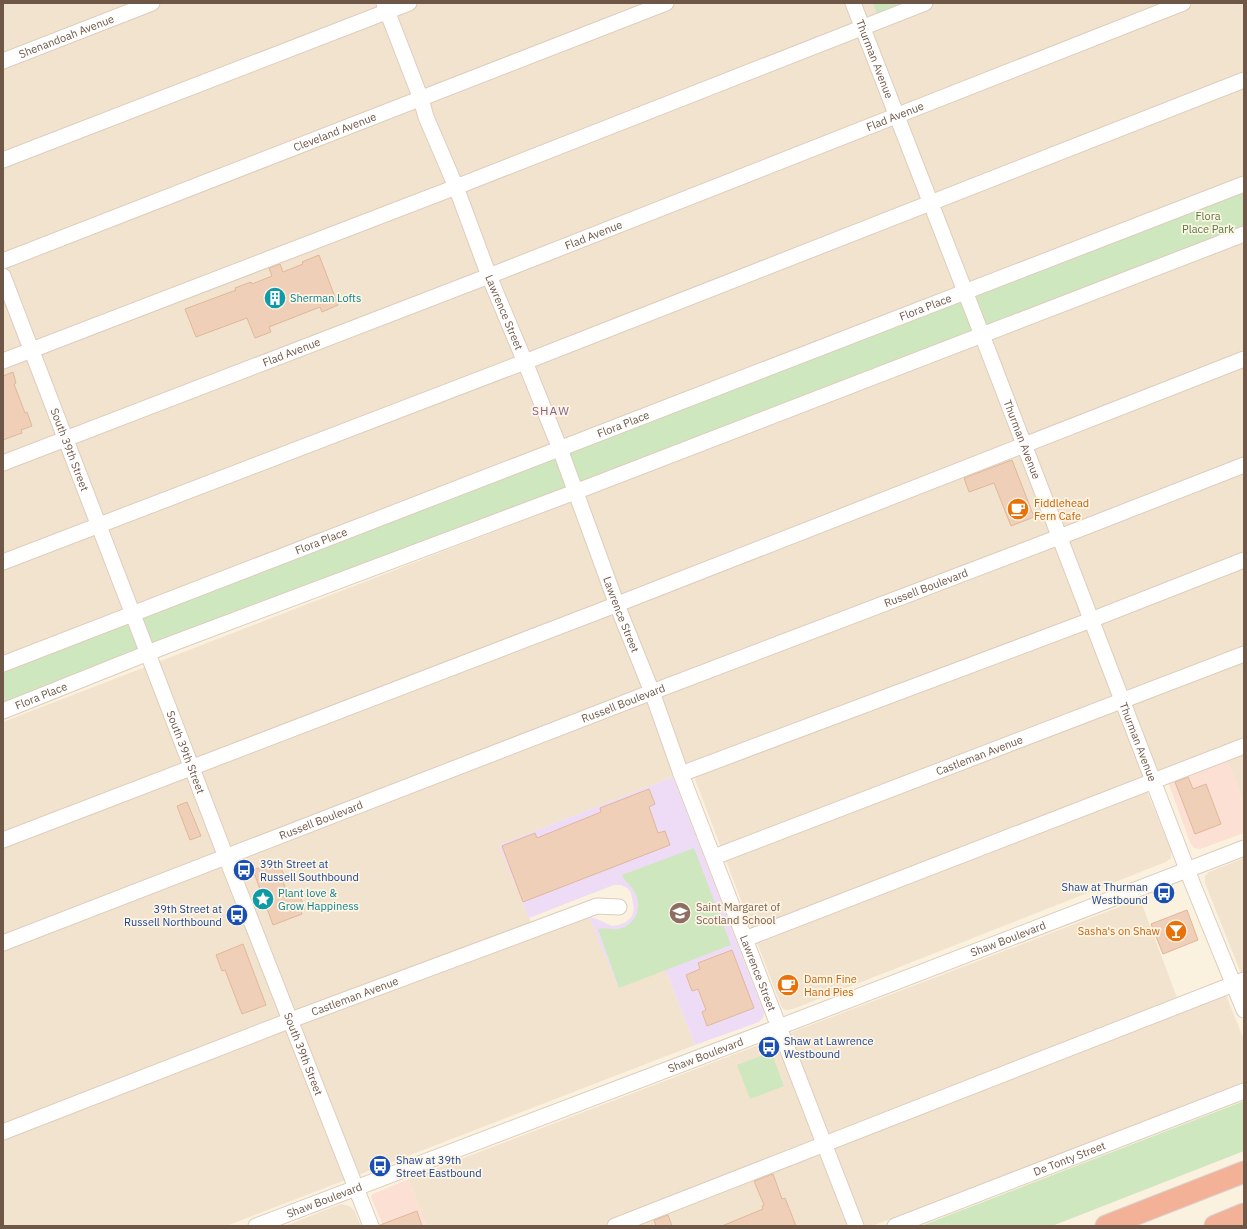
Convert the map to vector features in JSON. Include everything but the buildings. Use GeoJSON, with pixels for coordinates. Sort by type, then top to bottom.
{"type":"FeatureCollection","features":[{"type":"Feature","properties":{"kind":"highway"},"geometry":{"type":"LineString","coordinates":[[1106,1226],[1244,1172]]}},
{"type":"Feature","properties":{"kind":"highway"},"geometry":{"type":"LineString","coordinates":[[1215,1226],[1244,1214]]}},
{"type":"Feature","properties":{"kind":"street","name":"Shenandoah Avenue"},"geometry":{"type":"LineString","coordinates":[[3,61],[152,3]]}},
{"type":"Feature","properties":{"kind":"street"},"geometry":{"type":"LineString","coordinates":[[3,160],[386,7],[409,3]]}},
{"type":"Feature","properties":{"kind":"street","name":"Cleveland Avenue"},"geometry":{"type":"LineString","coordinates":[[3,261],[666,3]]}},
{"type":"Feature","properties":{"kind":"street","name":"Thurman Avenue"},"geometry":{"type":"LineString","coordinates":[[853,3],[1187,870],[1239,982],[1244,1010]]}},
{"type":"Feature","properties":{"kind":"street"},"geometry":{"type":"LineString","coordinates":[[3,362],[456,187],[925,3]]}},
{"type":"Feature","properties":{"kind":"street","name":"Flad Avenue"},"geometry":{"type":"LineString","coordinates":[[3,463],[897,117],[1183,3]]}},
{"type":"Feature","properties":{"kind":"street","name":"Lawrence Street"},"geometry":{"type":"LineString","coordinates":[[386,7],[421,98],[426,117],[456,187],[489,276],[560,450],[617,604],[652,692],[681,774],[856,1226]]}},
{"type":"Feature","properties":{"kind":"street"},"geometry":{"type":"LineString","coordinates":[[3,562],[525,362],[1244,80]]}},
{"type":"Feature","properties":{"kind":"street","name":"Flora Place"},"geometry":{"type":"LineString","coordinates":[[3,664],[560,450],[965,291],[1244,184]]}},
{"type":"Feature","properties":{"kind":"street","name":"Flora Place"},"geometry":{"type":"LineString","coordinates":[[3,711],[148,653],[575,492],[1244,234]]}},
{"type":"Feature","properties":{"kind":"street","name":"South 39th Street"},"geometry":{"type":"LineString","coordinates":[[3,276],[226,857],[371,1226]]}},
{"type":"Feature","properties":{"kind":"street"},"geometry":{"type":"LineString","coordinates":[[3,840],[617,604],[1244,360]]}},
{"type":"Feature","properties":{"kind":"street","name":"Russell Boulevard"},"geometry":{"type":"LineString","coordinates":[[3,943],[652,692],[1059,538],[1244,465]]}},
{"type":"Feature","properties":{"kind":"street"},"geometry":{"type":"LineString","coordinates":[[681,774],[1091,620],[1244,560]]}},
{"type":"Feature","properties":{"kind":"street","name":"Castleman Avenue"},"geometry":{"type":"LineString","coordinates":[[714,857],[1244,654]]}},
{"type":"Feature","properties":{"kind":"street"},"geometry":{"type":"LineString","coordinates":[[745,939],[1244,746]]}},
{"type":"Feature","properties":{"kind":"street","name":"Shaw Boulevard"},"geometry":{"type":"LineString","coordinates":[[256,1226],[1244,848]]}},
{"type":"Feature","properties":{"kind":"street","name":"Castleman Avenue"},"geometry":{"type":"LineString","coordinates":[[3,1132],[291,1020],[597,906],[619,907]]}},
{"type":"Feature","properties":{"kind":"street"},"geometry":{"type":"LineString","coordinates":[[615,1226],[1239,982]]}},
{"type":"Feature","properties":{"kind":"street","name":"De Tonty Street"},"geometry":{"type":"LineString","coordinates":[[895,1226],[1244,1091]]}},
{"type":"Feature","properties":{"kind":"shaded area"},"geometry":{"type":"Polygon","coordinates":[[[3,3],[1244,3],[1244,176],[3,657],[3,3]]]}},
{"type":"Feature","properties":{"kind":"shaded area"},"geometry":{"type":"Polygon","coordinates":[[[1244,241],[1244,358],[3,837],[3,722],[1244,241]]]}},
{"type":"Feature","properties":{"kind":"shaded area"},"geometry":{"type":"Polygon","coordinates":[[[1244,367],[1244,802],[1222,748],[1142,779],[1171,851],[1171,858],[1166,862],[793,1009],[786,1010],[782,1008],[693,774],[673,777],[499,845],[537,937],[589,917],[619,987],[665,969],[695,1045],[226,1226],[3,1226],[3,848],[1244,367]]]}},
{"type":"Feature","properties":{"kind":"shaded area"},"geometry":{"type":"Polygon","coordinates":[[[1226,757],[1244,802],[1244,833],[1200,849],[1194,848],[1190,842],[1167,779],[1226,757]]]}},
{"type":"Feature","properties":{"kind":"shaded area","name":"Saint Margaret of Scotland School"},"geometry":{"type":"Polygon","coordinates":[[[673,777],[764,1013],[763,1018],[759,1022],[695,1045],[665,969],[619,988],[589,917],[612,926],[626,922],[632,916],[634,909],[631,893],[627,888],[621,885],[614,885],[529,918],[499,845],[673,777]]]}},
{"type":"Feature","properties":{"kind":"shaded area"},"geometry":{"type":"Polygon","coordinates":[[[1244,858],[1244,981],[1205,883],[1205,876],[1209,872],[1244,858]]]}},
{"type":"Feature","properties":{"kind":"shaded area"},"geometry":{"type":"Polygon","coordinates":[[[1140,899],[1182,1011],[1226,995],[1244,1040],[1244,1082],[872,1226],[426,1226],[409,1179],[1140,899]]]}},
{"type":"Feature","properties":{"kind":"shaded area"},"geometry":{"type":"Polygon","coordinates":[[[409,1179],[426,1226],[383,1226],[371,1197],[373,1194],[409,1179]]]}},
{"type":"Feature","properties":{"kind":"shaded area"},"geometry":{"type":"Polygon","coordinates":[[[341,1204],[349,1206],[354,1210],[361,1226],[285,1226],[341,1204]]]}},
{"type":"Feature","properties":{"kind":"green space"},"geometry":{"type":"Polygon","coordinates":[[[873,3],[905,3],[877,14],[873,3]]]}},
{"type":"Feature","properties":{"kind":"green space","name":"Flora Place Park"},"geometry":{"type":"Polygon","coordinates":[[[1244,184],[1244,234],[3,711],[3,664],[1244,184]]]}},
{"type":"Feature","properties":{"kind":"green space"},"geometry":{"type":"Polygon","coordinates":[[[694,848],[731,945],[619,988],[598,929],[623,928],[632,921],[635,916],[638,905],[637,899],[634,891],[622,875],[694,848]]]}},
{"type":"Feature","properties":{"kind":"green space"},"geometry":{"type":"Polygon","coordinates":[[[771,1052],[784,1086],[750,1099],[737,1065],[771,1052]]]}},
{"type":"Feature","properties":{"kind":"green space"},"geometry":{"type":"Polygon","coordinates":[[[1244,1101],[1244,1151],[1052,1226],[921,1226],[1244,1101]]]}},
{"type":"Feature","properties":{"kind":"place","name":"Sherman Lofts"},"geometry":{"type":"Point","coordinates":[275,298]}},
{"type":"Feature","properties":{"kind":"place","name":"Fiddlehead Fern Cafe"},"geometry":{"type":"Point","coordinates":[1018,509]}},
{"type":"Feature","properties":{"kind":"place","name":"39th Street at Russell Southbound"},"geometry":{"type":"Point","coordinates":[244,870]}},
{"type":"Feature","properties":{"kind":"place","name":"Shaw at Thurman Westbound"},"geometry":{"type":"Point","coordinates":[1164,893]}},
{"type":"Feature","properties":{"kind":"place","name":"Plant love & Grow Happiness"},"geometry":{"type":"Point","coordinates":[263,899]}},
{"type":"Feature","properties":{"kind":"place","name":"Saint Margaret of Scotland School"},"geometry":{"type":"Point","coordinates":[680,913]}},
{"type":"Feature","properties":{"kind":"place","name":"39th Street at Russell Northbound"},"geometry":{"type":"Point","coordinates":[237,915]}},
{"type":"Feature","properties":{"kind":"place","name":"Sasha's on Shaw"},"geometry":{"type":"Point","coordinates":[1176,931]}},
{"type":"Feature","properties":{"kind":"place","name":"Damn Fine Hand Pies"},"geometry":{"type":"Point","coordinates":[788,985]}},
{"type":"Feature","properties":{"kind":"place","name":"Shaw at Lawrence Westbound"},"geometry":{"type":"Point","coordinates":[769,1047]}},
{"type":"Feature","properties":{"kind":"place","name":"Shaw at 39th Street Eastbound"},"geometry":{"type":"Point","coordinates":[380,1166]}},
{"type":"Feature","properties":{"kind":"district","name":"SHAW"},"geometry":{"type":"Point","coordinates":[551,410]}}]}
